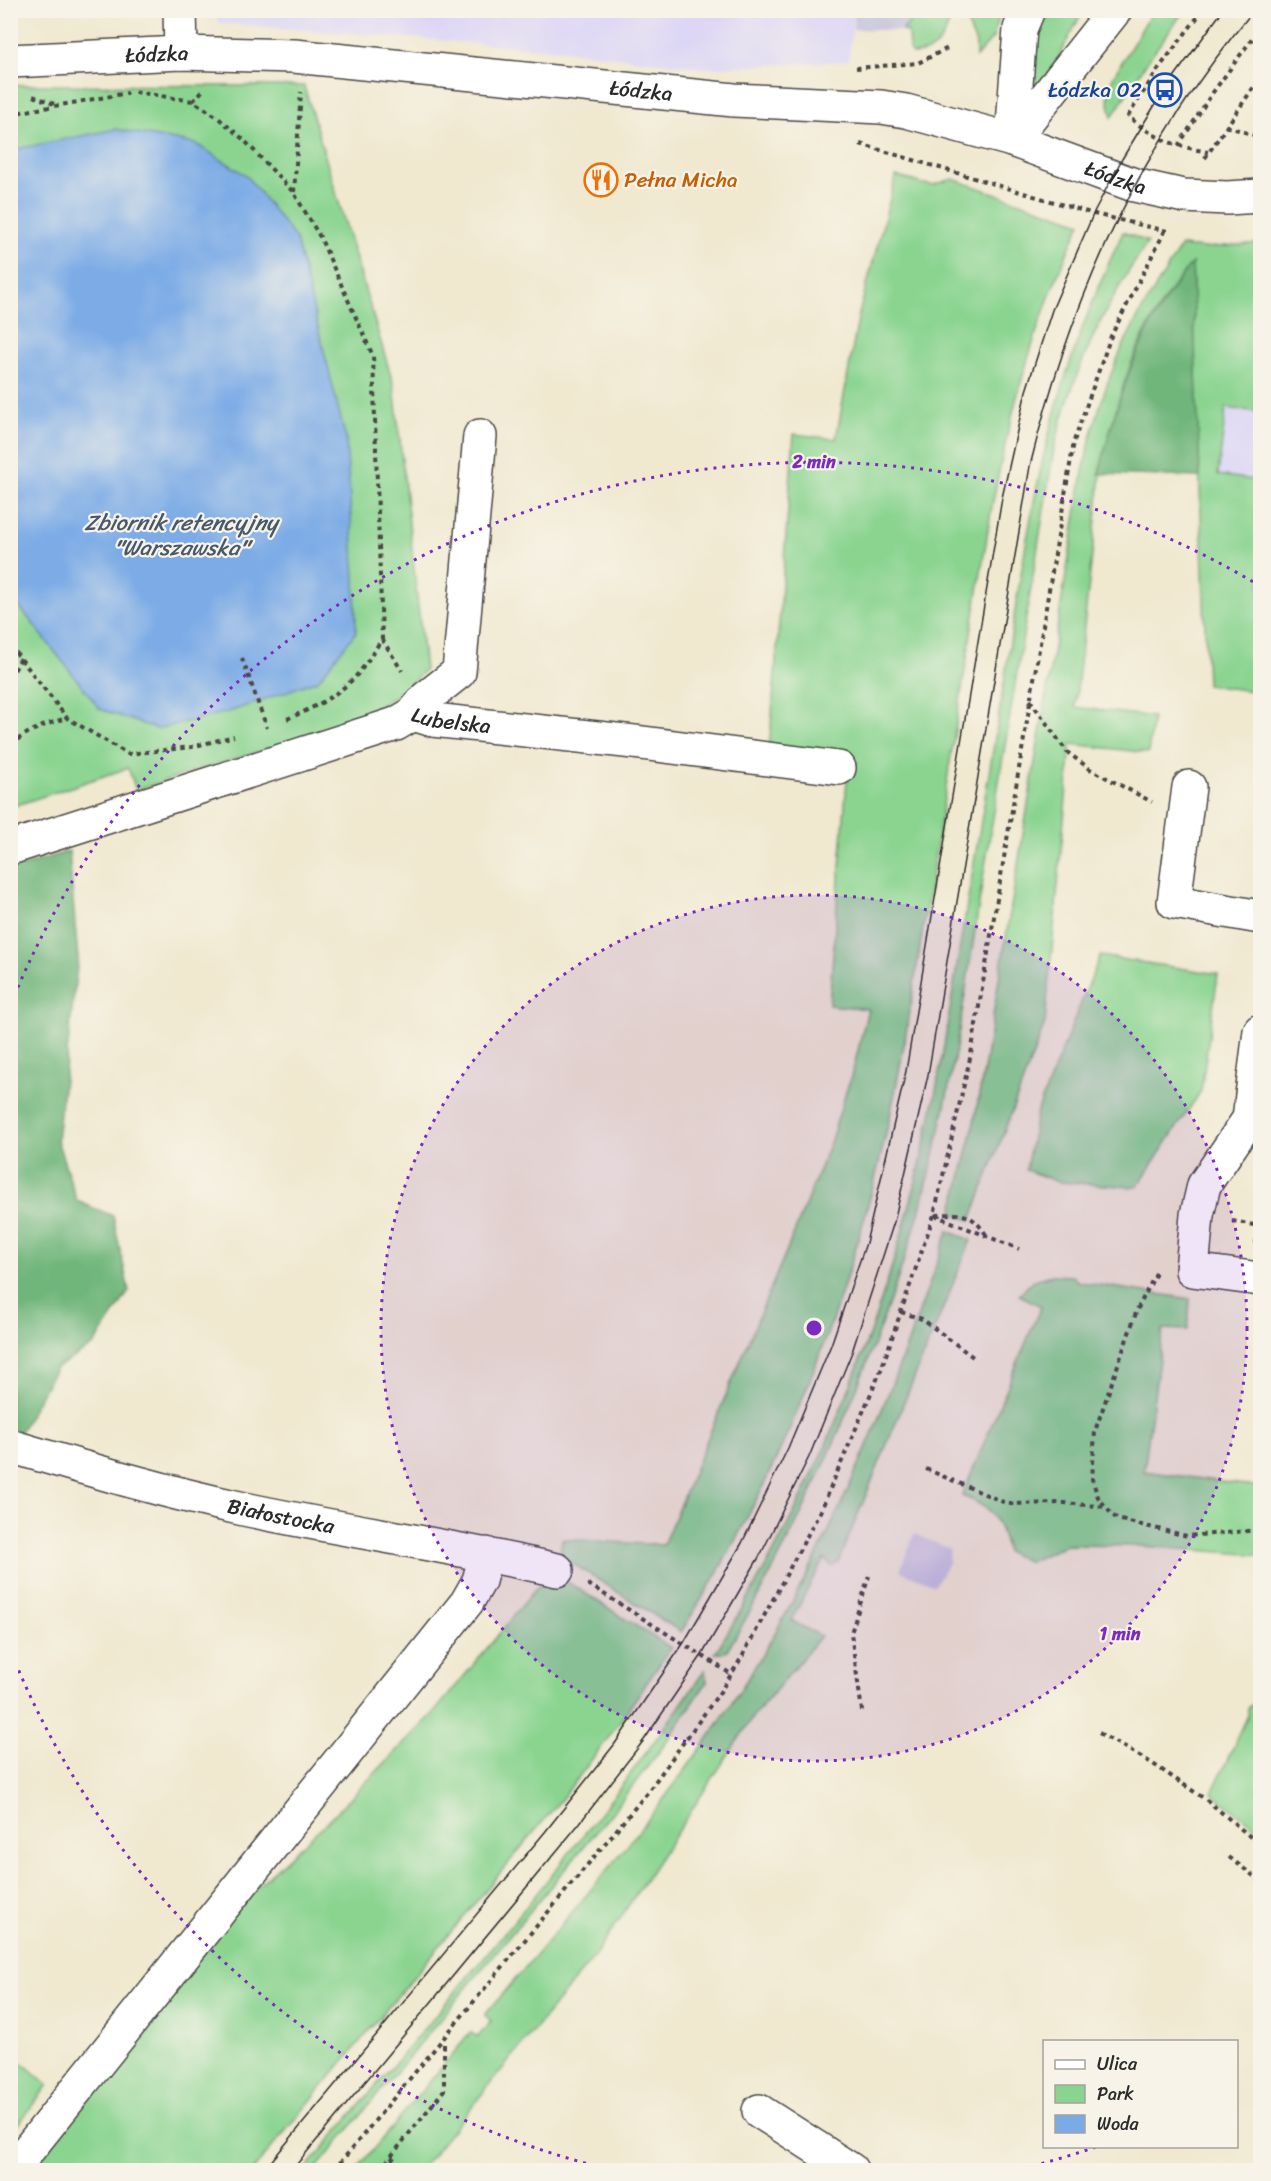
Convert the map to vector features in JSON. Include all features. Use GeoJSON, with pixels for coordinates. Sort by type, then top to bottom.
{"type":"FeatureCollection","features":[{"type":"Feature","properties":{"kind":"street"},"geometry":{"type":"LineString","coordinates":[[180,10],[181,53]]}},
{"type":"Feature","properties":{"kind":"street"},"geometry":{"type":"LineString","coordinates":[[1012,140],[1020,29],[1028,10]]}},
{"type":"Feature","properties":{"kind":"street"},"geometry":{"type":"LineString","coordinates":[[1012,140],[1115,10]]}},
{"type":"Feature","properties":{"kind":"street","name":"Łódzka"},"geometry":{"type":"LineString","coordinates":[[10,61],[181,53],[294,56],[734,100],[881,107],[906,111],[1012,140],[1112,179],[1134,185],[1184,195],[1227,198],[1260,196]]}},
{"type":"Feature","properties":{"kind":"street"},"geometry":{"type":"LineString","coordinates":[[413,714],[426,699],[459,672],[480,436]]}},
{"type":"Feature","properties":{"kind":"street","name":"Lubelska"},"geometry":{"type":"LineString","coordinates":[[10,848],[396,724],[413,714],[433,720],[839,768]]}},
{"type":"Feature","properties":{"kind":"street"},"geometry":{"type":"LineString","coordinates":[[1189,787],[1174,902],[1260,917]]}},
{"type":"Feature","properties":{"kind":"street"},"geometry":{"type":"LineString","coordinates":[[1260,1031],[1258,1080],[1249,1119],[1204,1185],[1197,1215],[1192,1270],[1260,1279]]}},
{"type":"Feature","properties":{"kind":"street","name":"Białostocka"},"geometry":{"type":"LineString","coordinates":[[10,1446],[141,1484],[244,1509],[486,1554],[557,1570]]}},
{"type":"Feature","properties":{"kind":"street"},"geometry":{"type":"LineString","coordinates":[[12,2170],[460,1611],[479,1581],[486,1554]]}},
{"type":"Feature","properties":{"kind":"street"},"geometry":{"type":"LineString","coordinates":[[759,2110],[851,2170]]}},
{"type":"Feature","properties":{"kind":"path"},"geometry":{"type":"LineString","coordinates":[[1203,10],[1159,69],[1128,116],[1141,128],[1178,146],[1208,152]]}},
{"type":"Feature","properties":{"kind":"path"},"geometry":{"type":"LineString","coordinates":[[1178,146],[1210,95],[1260,28]]}},
{"type":"Feature","properties":{"kind":"path"},"geometry":{"type":"LineString","coordinates":[[1205,158],[1260,78]]}},
{"type":"Feature","properties":{"kind":"path"},"geometry":{"type":"LineString","coordinates":[[294,193],[302,91]]}},
{"type":"Feature","properties":{"kind":"path"},"geometry":{"type":"LineString","coordinates":[[10,114],[133,92],[193,101],[216,116],[243,140],[294,193],[320,237],[373,356],[382,639],[360,671],[342,688],[315,708],[286,720]]}},
{"type":"Feature","properties":{"kind":"path"},"geometry":{"type":"LineString","coordinates":[[30,95],[58,106]]}},
{"type":"Feature","properties":{"kind":"path"},"geometry":{"type":"LineString","coordinates":[[1226,126],[1260,137]]}},
{"type":"Feature","properties":{"kind":"path"},"geometry":{"type":"LineString","coordinates":[[865,145],[936,166],[938,159]]}},
{"type":"Feature","properties":{"kind":"path"},"geometry":{"type":"LineString","coordinates":[[334,2170],[647,1793],[731,1674],[821,1510],[881,1370],[934,1215],[971,1054],[1074,441],[1111,336],[1171,220]]}},
{"type":"Feature","properties":{"kind":"path"},"geometry":{"type":"LineString","coordinates":[[10,645],[67,718],[128,754],[192,747],[235,736]]}},
{"type":"Feature","properties":{"kind":"path"},"geometry":{"type":"LineString","coordinates":[[10,678],[21,657]]}},
{"type":"Feature","properties":{"kind":"path"},"geometry":{"type":"LineString","coordinates":[[242,658],[267,728]]}},
{"type":"Feature","properties":{"kind":"path"},"geometry":{"type":"LineString","coordinates":[[1029,699],[1067,752],[1090,769],[1185,820]]}},
{"type":"Feature","properties":{"kind":"path"},"geometry":{"type":"LineString","coordinates":[[10,745],[24,734],[43,725],[67,718]]}},
{"type":"Feature","properties":{"kind":"path"},"geometry":{"type":"LineString","coordinates":[[256,730],[276,724]]}},
{"type":"Feature","properties":{"kind":"path"},"geometry":{"type":"LineString","coordinates":[[934,1215],[966,1214],[977,1221],[988,1237]]}},
{"type":"Feature","properties":{"kind":"path"},"geometry":{"type":"LineString","coordinates":[[934,1215],[1019,1250]]}},
{"type":"Feature","properties":{"kind":"path"},"geometry":{"type":"LineString","coordinates":[[1161,1264],[1137,1310],[1095,1431],[1092,1479],[1098,1497],[1113,1516],[1121,1520],[1187,1536],[1260,1530]]}},
{"type":"Feature","properties":{"kind":"path"},"geometry":{"type":"LineString","coordinates":[[901,1312],[922,1319],[973,1357]]}},
{"type":"Feature","properties":{"kind":"path"},"geometry":{"type":"LineString","coordinates":[[926,1469],[1008,1504],[1065,1503],[1106,1507]]}},
{"type":"Feature","properties":{"kind":"path"},"geometry":{"type":"LineString","coordinates":[[557,1570],[572,1574],[731,1674]]}},
{"type":"Feature","properties":{"kind":"path"},"geometry":{"type":"LineString","coordinates":[[862,1711],[851,1633],[869,1576]]}},
{"type":"Feature","properties":{"kind":"path"},"geometry":{"type":"LineString","coordinates":[[1099,1733],[1150,1762],[1208,1800],[1260,1845]]}},
{"type":"Feature","properties":{"kind":"path"},"geometry":{"type":"LineString","coordinates":[[1229,1857],[1260,1881]]}},
{"type":"Feature","properties":{"kind":"path"},"geometry":{"type":"LineString","coordinates":[[380,2170],[444,2090],[444,2038]]}},
{"type":"Feature","properties":{"kind":"path"},"geometry":{"type":"LineString","coordinates":[[391,2157],[405,2170]]}},
{"type":"Feature","properties":{"kind":"shaded area"},"geometry":{"type":"Polygon","coordinates":[[[217,10],[855,11],[848,61],[701,68],[563,50],[218,23],[217,10]]]}},
{"type":"Feature","properties":{"kind":"shaded area"},"geometry":{"type":"Polygon","coordinates":[[[855,11],[920,11],[902,31],[853,29],[855,11]]]}},
{"type":"Feature","properties":{"kind":"shaded area"},"geometry":{"type":"Polygon","coordinates":[[[1196,391],[1260,399],[1260,692],[1207,685],[1196,391]]]}},
{"type":"Feature","properties":{"kind":"shaded area"},"geometry":{"type":"Polygon","coordinates":[[[914,1534],[950,1549],[948,1563],[935,1585],[900,1571],[914,1534]]]}},
{"type":"Feature","properties":{"kind":"green space"},"geometry":{"type":"Polygon","coordinates":[[[1153,10],[1184,11],[1148,60],[1112,117],[1108,99],[1113,77],[1153,10]]]}},
{"type":"Feature","properties":{"kind":"green space"},"geometry":{"type":"Polygon","coordinates":[[[920,11],[954,11],[936,46],[922,53],[912,54],[909,50],[908,32],[902,31],[920,11]]]}},
{"type":"Feature","properties":{"kind":"green space"},"geometry":{"type":"Polygon","coordinates":[[[975,11],[1001,11],[993,38],[976,57],[976,44],[968,25],[975,11]]]}},
{"type":"Feature","properties":{"kind":"green space"},"geometry":{"type":"Polygon","coordinates":[[[1048,11],[1083,11],[1046,80],[1020,97],[1034,46],[1048,11]]]}},
{"type":"Feature","properties":{"kind":"green space","name":"Zbiornik retencyjny \"Warszawska\""},"geometry":{"type":"Polygon","coordinates":[[[10,85],[304,86],[394,386],[425,670],[401,693],[355,721],[136,790],[128,768],[11,807],[10,85]]]}},
{"type":"Feature","properties":{"kind":"green space"},"geometry":{"type":"Polygon","coordinates":[[[896,176],[933,185],[953,179],[1081,223],[1051,291],[1027,361],[999,469],[902,1055],[888,1125],[863,1221],[824,1344],[774,1463],[746,1521],[681,1632],[575,1565],[559,1562],[562,1539],[663,1545],[799,1221],[831,1140],[854,1067],[868,1009],[829,1005],[848,767],[769,750],[794,434],[836,439],[859,314],[896,176]]]}},
{"type":"Feature","properties":{"kind":"green space"},"geometry":{"type":"Polygon","coordinates":[[[1123,232],[1148,242],[1117,291],[1091,341],[1070,394],[1054,449],[957,1044],[940,1129],[919,1213],[869,1358],[814,1486],[773,1570],[727,1651],[715,1653],[781,1538],[811,1478],[862,1355],[903,1229],[937,1086],[1037,486],[1060,394],[1078,339],[1123,232]]]}},
{"type":"Feature","properties":{"kind":"green space"},"geometry":{"type":"Polygon","coordinates":[[[1260,243],[1260,412],[1226,408],[1218,475],[1260,481],[1260,692],[1207,685],[1192,263],[1161,305],[1144,336],[1120,395],[1099,474],[1101,474],[1075,707],[1153,717],[1148,753],[1071,744],[1045,1023],[971,1220],[952,1214],[972,1133],[986,1058],[1083,472],[1097,416],[1111,375],[1130,332],[1181,246],[1204,248],[1260,243]]]}},
{"type":"Feature","properties":{"kind":"green space"},"geometry":{"type":"Polygon","coordinates":[[[1192,263],[1200,477],[1099,474],[1114,417],[1133,362],[1158,311],[1192,263]]]}},
{"type":"Feature","properties":{"kind":"green space"},"geometry":{"type":"Polygon","coordinates":[[[69,851],[78,959],[57,1140],[77,1201],[113,1216],[129,1291],[94,1345],[56,1368],[20,1432],[10,1429],[10,870],[69,851]]]}},
{"type":"Feature","properties":{"kind":"green space"},"geometry":{"type":"Polygon","coordinates":[[[1100,956],[1218,974],[1201,1091],[1137,1187],[1058,1182],[1026,1170],[1036,1115],[1100,956]]]}},
{"type":"Feature","properties":{"kind":"green space"},"geometry":{"type":"Polygon","coordinates":[[[948,1231],[971,1240],[838,1563],[832,1566],[824,1559],[791,1621],[821,1636],[753,1717],[597,1953],[424,2165],[418,2170],[356,2170],[471,2032],[478,2037],[491,2021],[485,2015],[622,1852],[686,1769],[746,1681],[808,1574],[835,1518],[884,1405],[948,1231]]]}},
{"type":"Feature","properties":{"kind":"green space"},"geometry":{"type":"Polygon","coordinates":[[[1052,1275],[1072,1276],[1079,1282],[1190,1299],[1188,1330],[1163,1329],[1144,1471],[1260,1487],[1260,1555],[1140,1546],[1066,1545],[1029,1562],[1007,1552],[994,1516],[973,1500],[962,1496],[1041,1306],[1019,1295],[1034,1280],[1052,1275]]]}},
{"type":"Feature","properties":{"kind":"green space"},"geometry":{"type":"Polygon","coordinates":[[[555,1581],[569,1583],[671,1648],[609,1737],[564,1796],[253,2170],[31,2170],[241,1901],[328,1821],[433,1714],[539,1585],[555,1581]]]}},
{"type":"Feature","properties":{"kind":"green space"},"geometry":{"type":"Polygon","coordinates":[[[705,1670],[707,1682],[665,1744],[610,1815],[315,2170],[305,2170],[562,1863],[705,1670]]]}},
{"type":"Feature","properties":{"kind":"green space"},"geometry":{"type":"Polygon","coordinates":[[[1260,1701],[1260,1831],[1212,1793],[1248,1715],[1248,1707],[1260,1701]]]}},
{"type":"Feature","properties":{"kind":"green space"},"geometry":{"type":"Polygon","coordinates":[[[11,2053],[48,2085],[11,2133],[11,2053]]]}},
{"type":"Feature","properties":{"kind":"water","name":"Zbiornik retencyjny \"Warszawska\""},"geometry":{"type":"Polygon","coordinates":[[[116,129],[196,144],[246,175],[296,239],[346,439],[355,577],[356,632],[318,680],[232,711],[157,729],[100,709],[11,596],[11,150],[116,129]]]}},
{"type":"Feature","properties":{"kind":"tram line"},"geometry":{"type":"LineString","coordinates":[[264,2170],[545,1832],[614,1745],[683,1644],[742,1543],[788,1448],[831,1345],[866,1243],[906,1071],[1002,498],[1026,391],[1052,310],[1095,210],[1122,159],[1161,95],[1223,10]]}},
{"type":"Feature","properties":{"kind":"tram line"},"geometry":{"type":"LineString","coordinates":[[292,2170],[579,1824],[644,1740],[702,1655],[762,1552],[809,1457],[852,1352],[894,1222],[928,1075],[1030,466],[1047,403],[1089,282],[1144,169],[1213,62],[1254,10]]}},
{"type":"Feature","properties":{"kind":"place","name":"Łódzka 02"},"geometry":{"type":"Point","coordinates":[1165,90]}},
{"type":"Feature","properties":{"kind":"place","name":"Pełna Micha"},"geometry":{"type":"Point","coordinates":[601,180]}}]}
